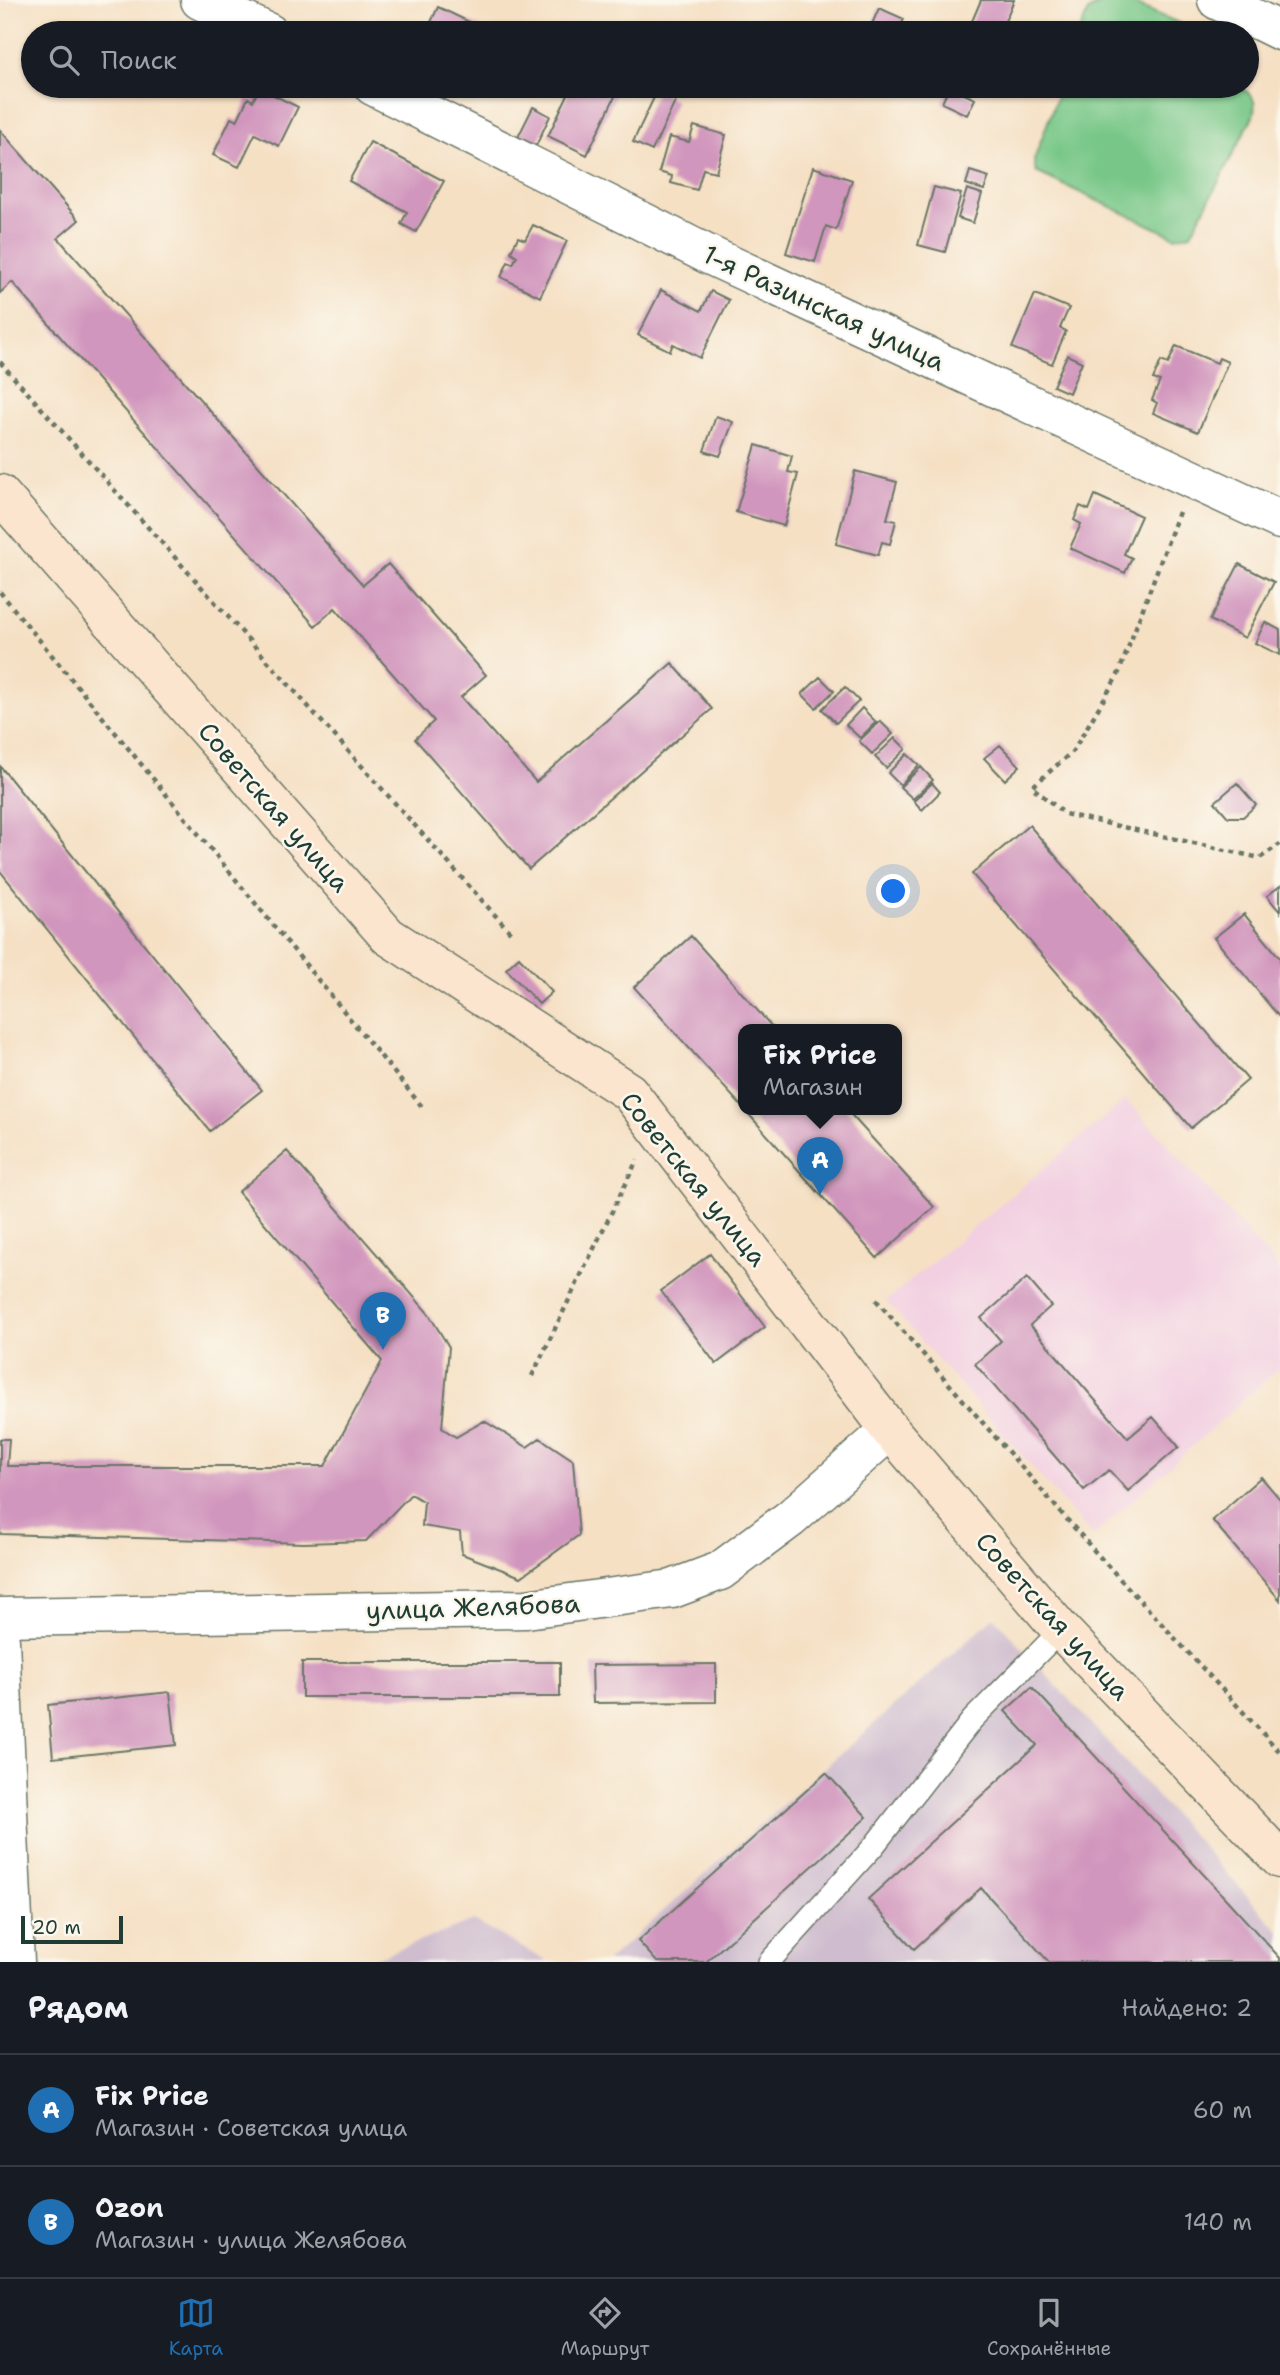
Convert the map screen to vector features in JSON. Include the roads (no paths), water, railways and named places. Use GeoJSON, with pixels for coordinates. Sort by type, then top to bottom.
{"type":"FeatureCollection","features":[{"type":"Feature","properties":{"kind":"street"},"geometry":{"type":"LineString","coordinates":[[200,0],[244,21]]}},
{"type":"Feature","properties":{"kind":"street"},"geometry":{"type":"LineString","coordinates":[[1217,0],[1280,30]]}},
{"type":"Feature","properties":{"kind":"street","name":"1-я Разинская улица"},"geometry":{"type":"LineString","coordinates":[[397,98],[709,255],[1280,520]]}},
{"type":"Feature","properties":{"kind":"street","name":"Советская улица"},"geometry":{"type":"LineString","coordinates":[[0,494],[388,936],[629,1092],[890,1430],[1061,1630],[1280,1859]]}},
{"type":"Feature","properties":{"kind":"street","name":"улица Желябова"},"geometry":{"type":"LineString","coordinates":[[0,1617],[526,1609],[673,1588],[720,1571],[791,1518],[890,1430]]}},
{"type":"Feature","properties":{"kind":"street"},"geometry":{"type":"LineString","coordinates":[[0,1642],[15,1962]]}},
{"type":"Feature","properties":{"kind":"lane"},"geometry":{"type":"LineString","coordinates":[[769,1962],[873,1847],[972,1720],[1061,1630]]}},
{"type":"Feature","properties":{"kind":"place","name":"Fix Price"},"geometry":{"type":"Point","coordinates":[820,1195]}},
{"type":"Feature","properties":{"kind":"place","name":"Ozon"},"geometry":{"type":"Point","coordinates":[383,1350]}}]}
